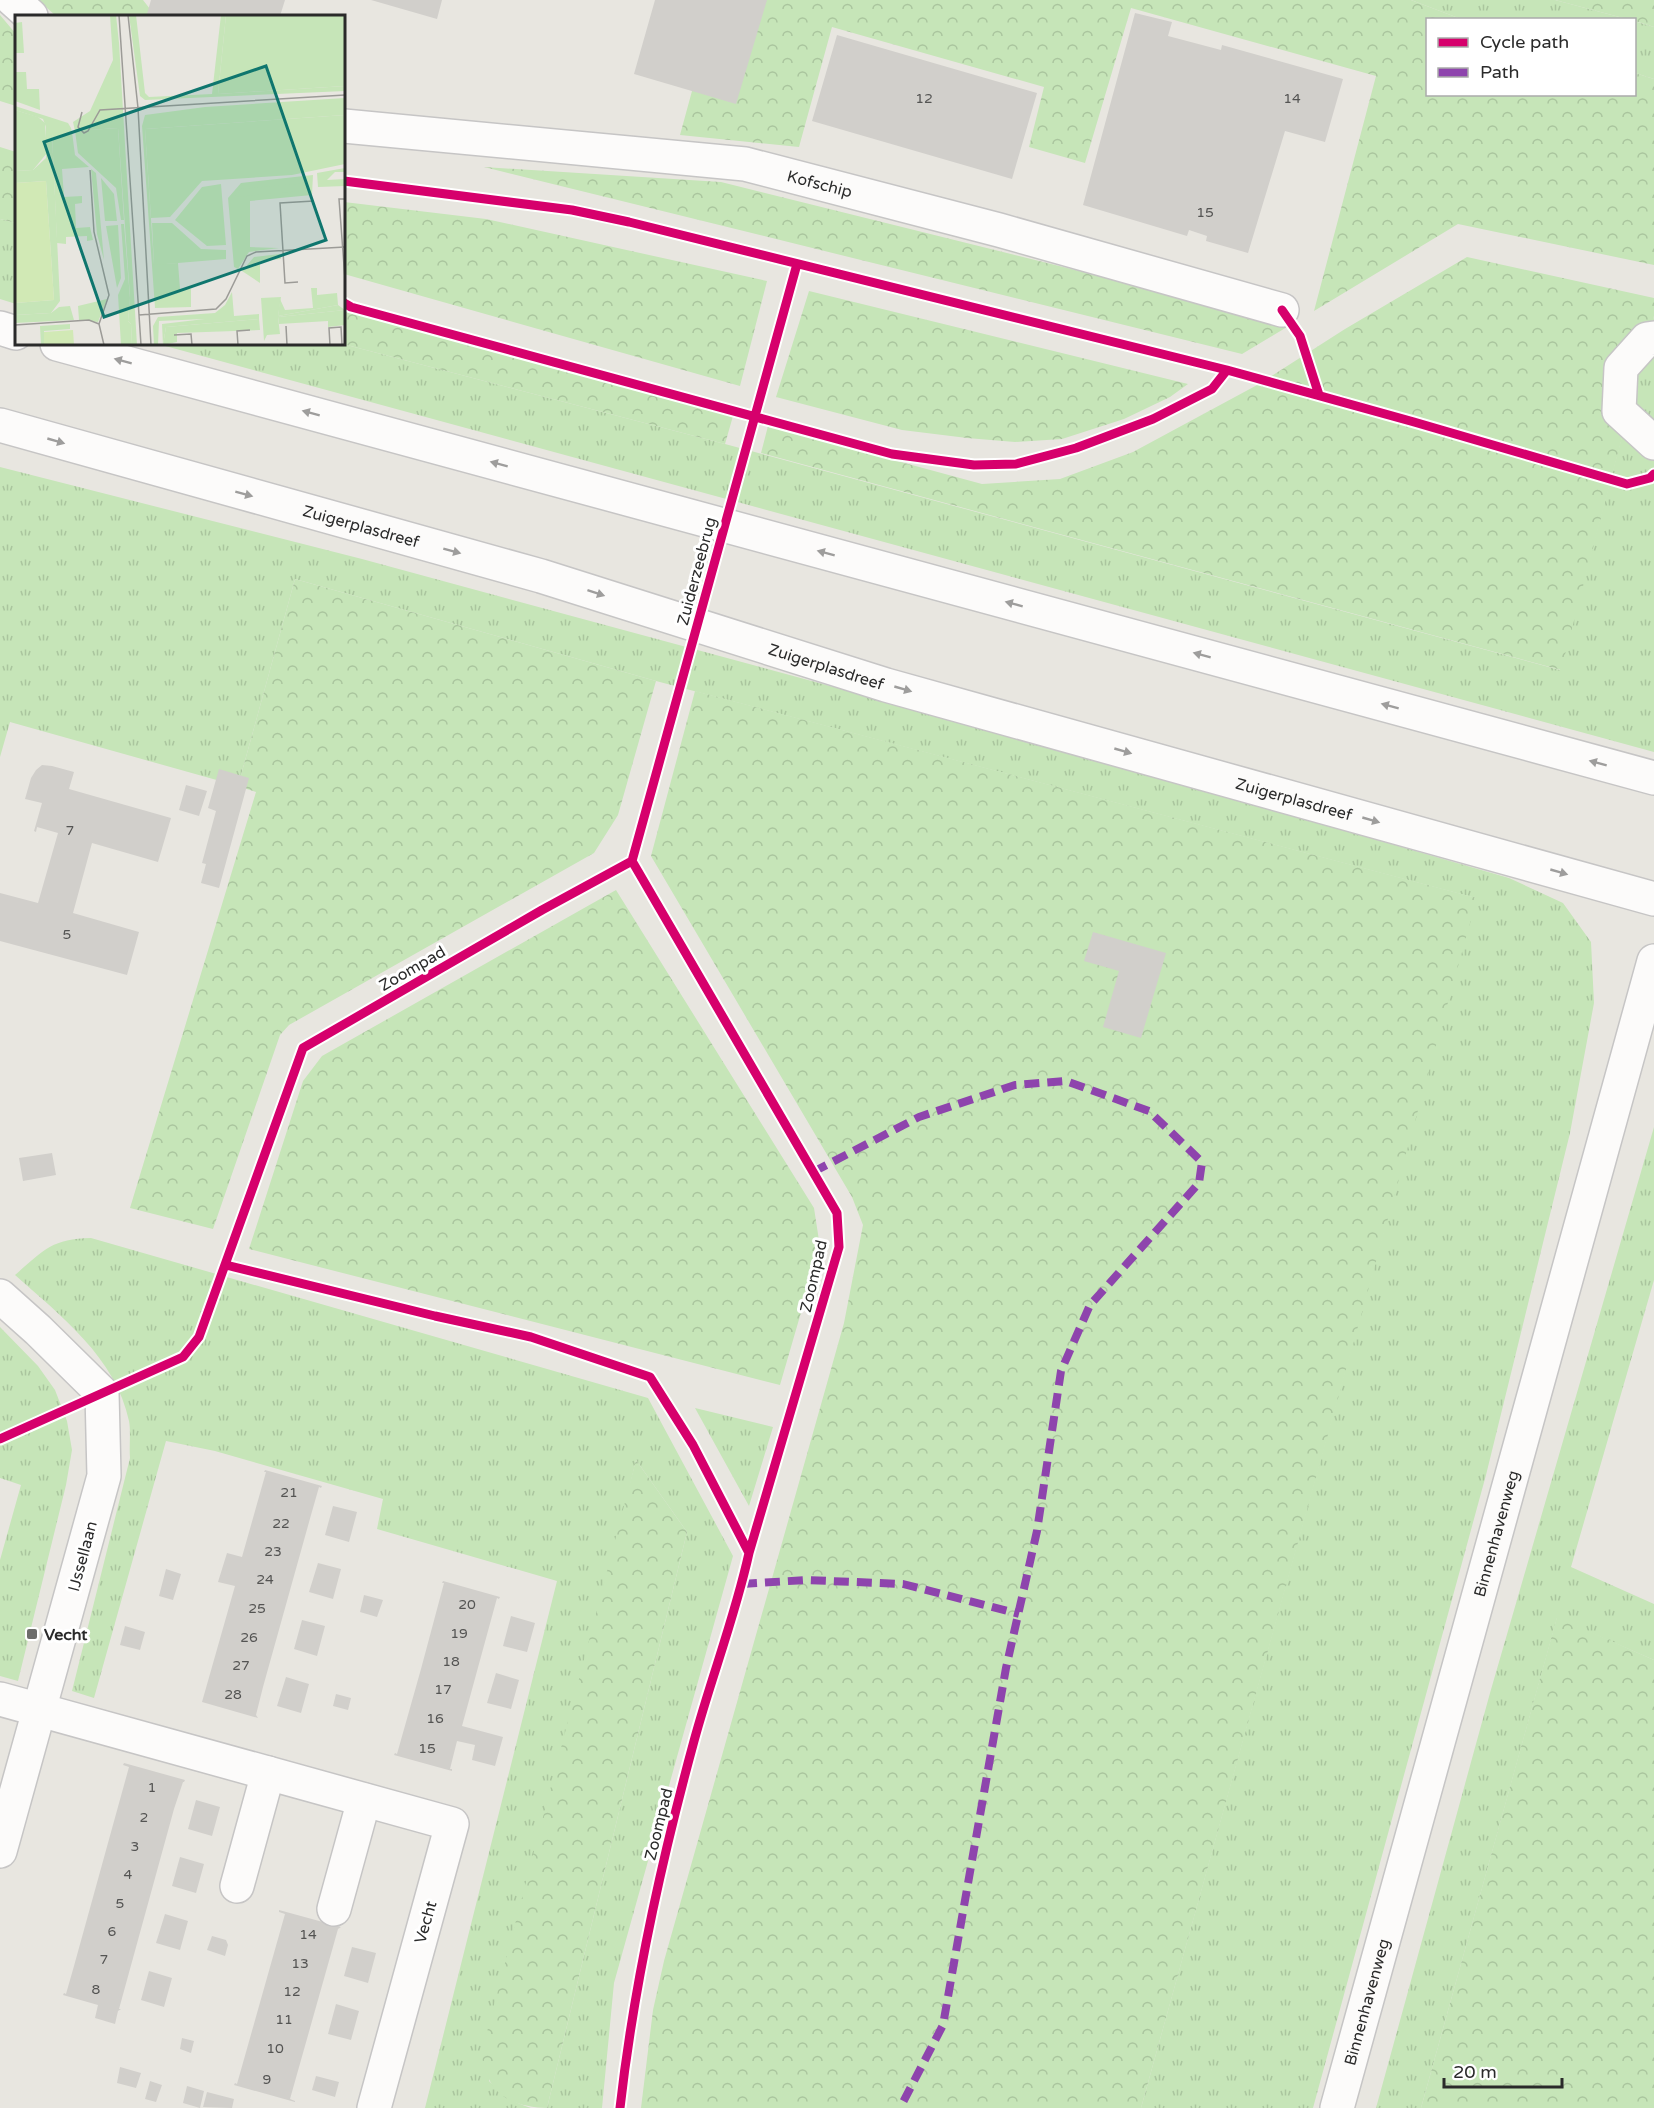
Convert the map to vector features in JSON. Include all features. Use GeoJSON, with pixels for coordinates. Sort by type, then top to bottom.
{"type":"FeatureCollection","features":[{"type":"Feature","properties":{"kind":"street"},"geometry":{"type":"LineString","coordinates":[[13,0],[31,15]]}},
{"type":"Feature","properties":{"kind":"street","name":"Kofschip"},"geometry":{"type":"LineString","coordinates":[[345,126],[745,164],[999,230],[1282,310]]}},
{"type":"Feature","properties":{"kind":"street"},"geometry":{"type":"LineString","coordinates":[[0,328],[15,333]]}},
{"type":"Feature","properties":{"kind":"street"},"geometry":{"type":"LineString","coordinates":[[1654,338],[1647,339],[1621,368],[1619,411],[1654,443]]}},
{"type":"Feature","properties":{"kind":"street"},"geometry":{"type":"LineString","coordinates":[[61,345],[1654,778]]}},
{"type":"Feature","properties":{"kind":"street","name":"Zuigerplasdreef"},"geometry":{"type":"LineString","coordinates":[[0,425],[541,576],[886,685],[1654,899]]}},
{"type":"Feature","properties":{"kind":"street","name":"Binnenhavenweg"},"geometry":{"type":"LineString","coordinates":[[1337,2108],[1654,961]]}},
{"type":"Feature","properties":{"kind":"street","name":"IJssellaan"},"geometry":{"type":"LineString","coordinates":[[0,1296],[102,1393],[104,1476],[0,1851]]}},
{"type":"Feature","properties":{"kind":"street","name":"Vecht"},"geometry":{"type":"LineString","coordinates":[[0,1699],[452,1824],[374,2108]]}},
{"type":"Feature","properties":{"kind":"street"},"geometry":{"type":"LineString","coordinates":[[237,1886],[268,1773]]}},
{"type":"Feature","properties":{"kind":"street"},"geometry":{"type":"LineString","coordinates":[[334,1909],[364,1800]]}},
{"type":"Feature","properties":{"kind":"green space"},"geometry":{"type":"Polygon","coordinates":[[[38,0],[143,0],[150,9],[149,14],[152,15],[55,15],[38,0]]]}},
{"type":"Feature","properties":{"kind":"green space"},"geometry":{"type":"Polygon","coordinates":[[[759,0],[1411,0],[1458,18],[1426,18],[1426,96],[1636,96],[1636,73],[1654,79],[1654,265],[1458,224],[1314,311],[1376,76],[1131,8],[1085,163],[1029,147],[1044,87],[832,27],[799,147],[680,135],[695,80],[759,0]]]}},
{"type":"Feature","properties":{"kind":"green space"},"geometry":{"type":"Polygon","coordinates":[[[1411,0],[1555,0],[1623,18],[1458,18],[1411,0]]]}},
{"type":"Feature","properties":{"kind":"green space"},"geometry":{"type":"Polygon","coordinates":[[[1555,0],[1654,0],[1654,27],[1636,21],[1636,18],[1623,18],[1555,0]]]}},
{"type":"Feature","properties":{"kind":"green space"},"geometry":{"type":"Polygon","coordinates":[[[0,15],[15,33],[15,106],[0,101],[0,15]]]}},
{"type":"Feature","properties":{"kind":"green space"},"geometry":{"type":"Polygon","coordinates":[[[1636,22],[1654,27],[1654,79],[1636,73],[1636,22]]]}},
{"type":"Feature","properties":{"kind":"green space"},"geometry":{"type":"Polygon","coordinates":[[[0,147],[15,152],[15,223],[0,219],[0,147]]]}},
{"type":"Feature","properties":{"kind":"green space"},"geometry":{"type":"Polygon","coordinates":[[[484,167],[721,182],[1292,324],[1242,354],[484,167]]]}},
{"type":"Feature","properties":{"kind":"green space"},"geometry":{"type":"Polygon","coordinates":[[[345,202],[486,219],[767,281],[740,386],[345,274],[345,202]]]}},
{"type":"Feature","properties":{"kind":"green space"},"geometry":{"type":"Polygon","coordinates":[[[0,219],[15,223],[15,304],[0,299],[0,219]]]}},
{"type":"Feature","properties":{"kind":"green space"},"geometry":{"type":"Polygon","coordinates":[[[1467,257],[1654,298],[1654,316],[1561,670],[761,453],[768,426],[982,484],[1060,479],[1133,452],[1259,384],[1345,329],[1467,257]]]}},
{"type":"Feature","properties":{"kind":"green space"},"geometry":{"type":"Polygon","coordinates":[[[809,291],[1188,384],[1170,397],[1124,419],[1062,439],[1015,442],[902,430],[776,397],[809,291]]]}},
{"type":"Feature","properties":{"kind":"green space"},"geometry":{"type":"Polygon","coordinates":[[[345,311],[733,416],[725,444],[345,345],[345,311]]]}},
{"type":"Feature","properties":{"kind":"green space"},"geometry":{"type":"Polygon","coordinates":[[[1654,316],[1654,752],[162,345],[345,345],[725,444],[1560,670],[1654,316]]]}},
{"type":"Feature","properties":{"kind":"green space"},"geometry":{"type":"Polygon","coordinates":[[[0,467],[362,559],[1051,746],[1509,878],[1563,903],[1591,942],[1594,1003],[1570,1133],[1486,1475],[1313,2108],[1141,2108],[1476,898],[656,681],[295,579],[238,786],[10,722],[0,757],[0,467]]]}},
{"type":"Feature","properties":{"kind":"green space"},"geometry":{"type":"Polygon","coordinates":[[[295,579],[656,681],[618,815],[594,853],[289,1025],[280,1035],[213,1229],[130,1208],[256,792],[238,786],[295,579]]]}},
{"type":"Feature","properties":{"kind":"green space"},"geometry":{"type":"Polygon","coordinates":[[[695,691],[1477,898],[1141,2108],[641,2108],[653,2010],[664,1961],[844,1323],[863,1225],[852,1197],[651,856],[695,691]]]}},
{"type":"Feature","properties":{"kind":"green space"},"geometry":{"type":"Polygon","coordinates":[[[616,890],[814,1208],[820,1247],[780,1385],[249,1249],[303,1081],[322,1056],[616,890]]]}},
{"type":"Feature","properties":{"kind":"green space"},"geometry":{"type":"Polygon","coordinates":[[[1654,1127],[1654,1280],[1571,1567],[1654,1604],[1654,1660],[1557,1618],[1421,2108],[1376,2108],[1490,1693],[1654,1127]]]}},
{"type":"Feature","properties":{"kind":"green space"},"geometry":{"type":"Polygon","coordinates":[[[91,1238],[648,1398],[733,1556],[614,1983],[602,2108],[547,2108],[687,1532],[636,1460],[489,2081],[508,2098],[531,2108],[425,2108],[557,1581],[377,1529],[383,1499],[215,1451],[166,1441],[94,1698],[72,1691],[130,1458],[129,1421],[112,1377],[99,1358],[67,1322],[15,1275],[33,1259],[57,1244],[91,1238]]]}},
{"type":"Feature","properties":{"kind":"green space"},"geometry":{"type":"Polygon","coordinates":[[[0,1327],[38,1366],[55,1390],[67,1421],[72,1450],[66,1485],[18,1681],[0,1676],[0,1560],[21,1485],[0,1478],[0,1327]]]}},
{"type":"Feature","properties":{"kind":"green space"},"geometry":{"type":"Polygon","coordinates":[[[695,1408],[773,1427],[749,1506],[695,1408]]]}},
{"type":"Feature","properties":{"kind":"green space"},"geometry":{"type":"Polygon","coordinates":[[[636,1460],[687,1532],[547,2108],[530,2107],[506,2098],[493,2087],[481,2055],[636,1460]]]}},
{"type":"Feature","properties":{"kind":"green space"},"geometry":{"type":"Polygon","coordinates":[[[1557,1617],[1654,1660],[1654,2108],[1421,2108],[1557,1617]]]}},
{"type":"Feature","properties":{"kind":"building"},"geometry":{"type":"Polygon","coordinates":[[[151,0],[285,0],[280,15],[147,14],[151,0]]]}},
{"type":"Feature","properties":{"kind":"building"},"geometry":{"type":"Polygon","coordinates":[[[371,0],[442,0],[437,19],[371,0]]]}},
{"type":"Feature","properties":{"kind":"building"},"geometry":{"type":"Polygon","coordinates":[[[655,0],[767,0],[736,104],[634,74],[655,0]]]}},
{"type":"Feature","properties":{"kind":"building"},"geometry":{"type":"Polygon","coordinates":[[[1135,13],[1172,22],[1168,36],[1221,50],[1222,45],[1343,79],[1325,142],[1285,131],[1248,253],[1206,241],[1207,236],[1189,230],[1187,236],[1083,205],[1135,13]]]}},
{"type":"Feature","properties":{"kind":"building"},"geometry":{"type":"Polygon","coordinates":[[[837,35],[1037,93],[1012,179],[812,121],[837,35]]]}},
{"type":"Feature","properties":{"kind":"building"},"geometry":{"type":"Polygon","coordinates":[[[42,765],[74,772],[69,789],[171,818],[158,862],[92,843],[73,913],[139,932],[127,975],[0,941],[0,893],[38,903],[58,833],[37,827],[36,832],[34,831],[42,803],[25,799],[31,778],[42,765]]]}},
{"type":"Feature","properties":{"kind":"building"},"geometry":{"type":"Polygon","coordinates":[[[219,769],[249,778],[219,888],[201,883],[206,864],[202,863],[216,811],[208,808],[219,769]]]}},
{"type":"Feature","properties":{"kind":"building"},"geometry":{"type":"Polygon","coordinates":[[[186,785],[207,791],[199,816],[179,810],[186,785]]]}},
{"type":"Feature","properties":{"kind":"building"},"geometry":{"type":"Polygon","coordinates":[[[1093,932],[1166,953],[1141,1038],[1103,1027],[1119,971],[1084,961],[1093,932]]]}},
{"type":"Feature","properties":{"kind":"building"},"geometry":{"type":"Polygon","coordinates":[[[52,1153],[56,1175],[23,1181],[19,1158],[52,1153]]]}},
{"type":"Feature","properties":{"kind":"building"},"geometry":{"type":"Polygon","coordinates":[[[265,1470],[322,1486],[319,1487],[263,1687],[256,1715],[258,1718],[202,1702],[235,1586],[218,1582],[227,1553],[242,1557],[265,1470]]]}},
{"type":"Feature","properties":{"kind":"building"},"geometry":{"type":"Polygon","coordinates":[[[333,1506],[357,1512],[349,1542],[325,1535],[333,1506]]]}},
{"type":"Feature","properties":{"kind":"building"},"geometry":{"type":"Polygon","coordinates":[[[318,1563],[341,1569],[333,1599],[309,1592],[318,1563]]]}},
{"type":"Feature","properties":{"kind":"building"},"geometry":{"type":"Polygon","coordinates":[[[166,1569],[181,1574],[173,1600],[159,1596],[166,1569]]]}},
{"type":"Feature","properties":{"kind":"building"},"geometry":{"type":"Polygon","coordinates":[[[443,1581],[500,1597],[497,1598],[462,1726],[503,1737],[495,1766],[472,1760],[475,1745],[457,1741],[450,1769],[452,1771],[394,1755],[397,1754],[421,1669],[443,1581]]]}},
{"type":"Feature","properties":{"kind":"building"},"geometry":{"type":"Polygon","coordinates":[[[364,1595],[383,1600],[377,1617],[360,1612],[364,1595]]]}},
{"type":"Feature","properties":{"kind":"building"},"geometry":{"type":"Polygon","coordinates":[[[511,1616],[535,1623],[527,1652],[503,1646],[511,1616]]]}},
{"type":"Feature","properties":{"kind":"building"},"geometry":{"type":"Polygon","coordinates":[[[302,1620],[325,1626],[317,1656],[294,1649],[302,1620]]]}},
{"type":"Feature","properties":{"kind":"building"},"geometry":{"type":"Polygon","coordinates":[[[125,1626],[145,1632],[140,1650],[120,1645],[125,1626]]]}},
{"type":"Feature","properties":{"kind":"building"},"geometry":{"type":"Polygon","coordinates":[[[496,1673],[519,1680],[511,1709],[487,1703],[496,1673]]]}},
{"type":"Feature","properties":{"kind":"building"},"geometry":{"type":"Polygon","coordinates":[[[286,1677],[309,1684],[301,1713],[277,1706],[286,1677]]]}},
{"type":"Feature","properties":{"kind":"building"},"geometry":{"type":"Polygon","coordinates":[[[336,1694],[351,1698],[348,1710],[333,1706],[336,1694]]]}},
{"type":"Feature","properties":{"kind":"building"},"geometry":{"type":"Polygon","coordinates":[[[124,1763],[185,1780],[174,1809],[119,2009],[121,2009],[118,2011],[115,2024],[95,2018],[98,2005],[63,1995],[66,1994],[129,1767],[123,1765],[124,1763]]]}},
{"type":"Feature","properties":{"kind":"building"},"geometry":{"type":"Polygon","coordinates":[[[196,1800],[220,1807],[212,1836],[188,1829],[196,1800]]]}},
{"type":"Feature","properties":{"kind":"building"},"geometry":{"type":"Polygon","coordinates":[[[180,1857],[204,1864],[196,1893],[172,1886],[180,1857]]]}},
{"type":"Feature","properties":{"kind":"building"},"geometry":{"type":"Polygon","coordinates":[[[279,1910],[341,1927],[338,1929],[290,2099],[295,2102],[234,2085],[237,2084],[285,1914],[279,1910]]]}},
{"type":"Feature","properties":{"kind":"building"},"geometry":{"type":"Polygon","coordinates":[[[165,1914],[188,1921],[180,1950],[156,1943],[165,1914]]]}},
{"type":"Feature","properties":{"kind":"building"},"geometry":{"type":"Polygon","coordinates":[[[212,1936],[226,1940],[228,1945],[225,1956],[207,1950],[212,1936]]]}},
{"type":"Feature","properties":{"kind":"building"},"geometry":{"type":"Polygon","coordinates":[[[352,1947],[376,1953],[368,1983],[344,1976],[352,1947]]]}},
{"type":"Feature","properties":{"kind":"building"},"geometry":{"type":"Polygon","coordinates":[[[149,1971],[172,1978],[164,2007],[141,2000],[149,1971]]]}},
{"type":"Feature","properties":{"kind":"building"},"geometry":{"type":"Polygon","coordinates":[[[336,2004],[359,2011],[351,2040],[328,2034],[336,2004]]]}},
{"type":"Feature","properties":{"kind":"building"},"geometry":{"type":"Polygon","coordinates":[[[182,2038],[194,2041],[191,2053],[180,2049],[182,2038]]]}},
{"type":"Feature","properties":{"kind":"building"},"geometry":{"type":"Polygon","coordinates":[[[120,2067],[141,2073],[136,2088],[117,2083],[120,2067]]]}},
{"type":"Feature","properties":{"kind":"building"},"geometry":{"type":"Polygon","coordinates":[[[316,2076],[339,2082],[335,2097],[312,2090],[316,2076]]]}},
{"type":"Feature","properties":{"kind":"building"},"geometry":{"type":"Polygon","coordinates":[[[150,2081],[162,2085],[156,2102],[145,2099],[150,2081]]]}},
{"type":"Feature","properties":{"kind":"building"},"geometry":{"type":"Polygon","coordinates":[[[187,2086],[204,2091],[200,2108],[183,2103],[187,2086]]]}},
{"type":"Feature","properties":{"kind":"building"},"geometry":{"type":"Polygon","coordinates":[[[207,2092],[234,2099],[232,2108],[203,2107],[207,2092]]]}},
{"type":"Feature","properties":{"kind":"marked path"},"geometry":{"type":"LineString","coordinates":[[813,1172],[919,1117],[1015,1085],[1066,1081],[1149,1111],[1202,1162],[1199,1183],[1090,1305],[1061,1371],[1037,1531],[1006,1668],[943,2025],[900,2108]]}},
{"type":"Feature","properties":{"kind":"marked path"},"geometry":{"type":"LineString","coordinates":[[742,1584],[806,1580],[903,1584],[1019,1614]]}},
{"type":"Feature","properties":{"kind":"cycle path"},"geometry":{"type":"LineString","coordinates":[[345,181],[572,210],[629,222],[1227,370],[1627,484],[1650,478],[1654,474]]}},
{"type":"Feature","properties":{"kind":"cycle path","name":"Zuiderzeebrug"},"geometry":{"type":"LineString","coordinates":[[632,861],[797,264]]}},
{"type":"Feature","properties":{"kind":"cycle path"},"geometry":{"type":"LineString","coordinates":[[345,304],[892,454],[974,465],[1016,464],[1076,448],[1153,419],[1212,389],[1227,370]]}},
{"type":"Feature","properties":{"kind":"cycle path"},"geometry":{"type":"LineString","coordinates":[[1282,310],[1300,336],[1319,395]]}},
{"type":"Feature","properties":{"kind":"cycle path","name":"Zoompad"},"geometry":{"type":"LineString","coordinates":[[0,1439],[183,1357],[199,1337],[303,1048],[542,910],[632,861]]}},
{"type":"Feature","properties":{"kind":"cycle path","name":"Zoompad"},"geometry":{"type":"LineString","coordinates":[[620,2108],[641,1969],[682,1786],[839,1247],[837,1213],[632,861]]}},
{"type":"Feature","properties":{"kind":"cycle path"},"geometry":{"type":"LineString","coordinates":[[226,1265],[531,1337],[650,1377],[693,1445],[749,1553]]}},
{"type":"Feature","properties":{"kind":"place","name":"Vecht"},"geometry":{"type":"Point","coordinates":[32,1634]}}]}
